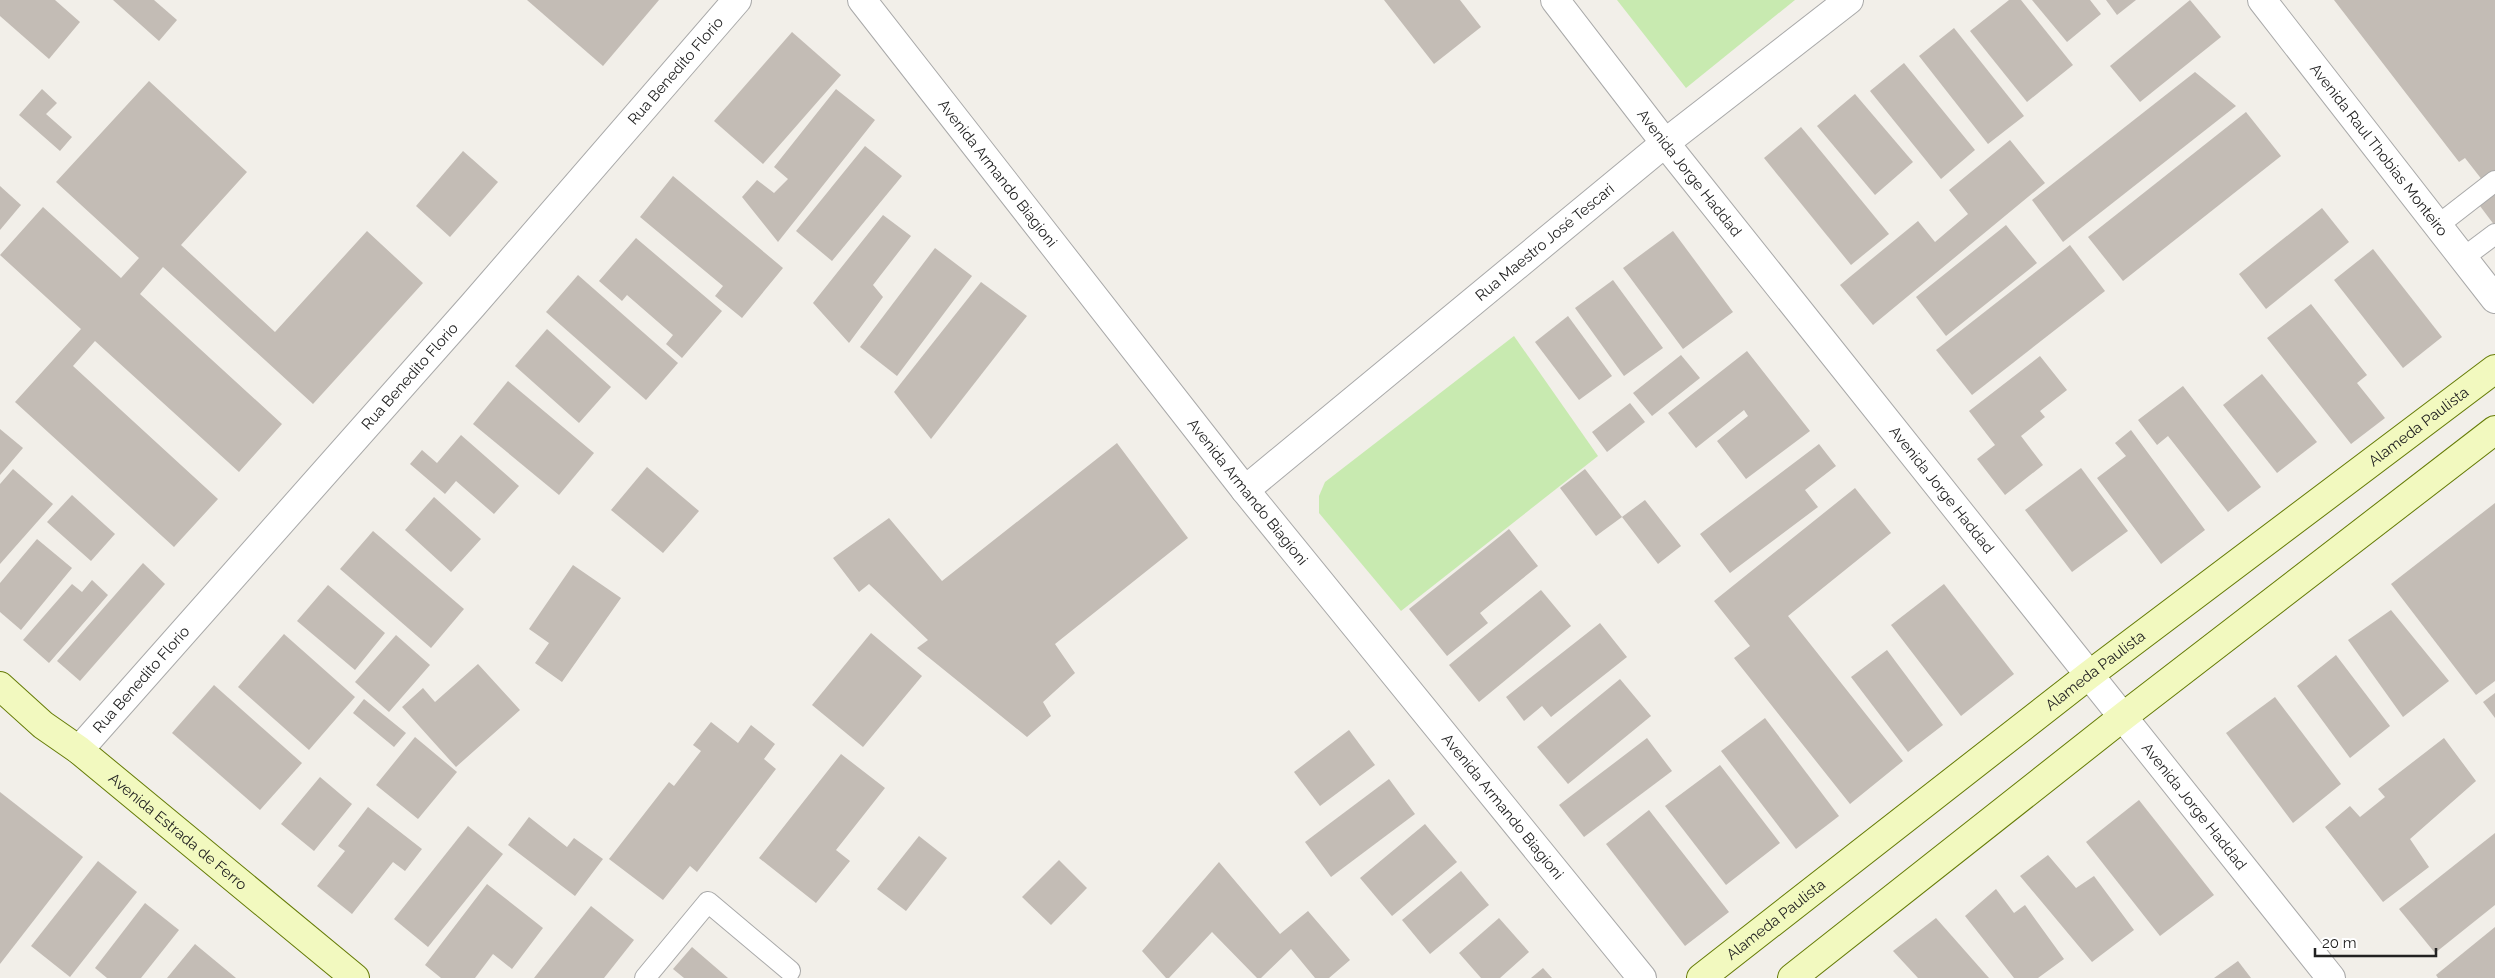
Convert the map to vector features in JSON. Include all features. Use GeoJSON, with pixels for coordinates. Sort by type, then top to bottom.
{"type":"FeatureCollection","features":[{"type":"Feature","properties":{"kind":"main road","name":"Alameda Paulista"},"geometry":{"type":"LineString","coordinates":[[1702,978],[2089,676],[2495,370]]}},
{"type":"Feature","properties":{"kind":"main road"},"geometry":{"type":"LineString","coordinates":[[1792,978],[2124,716],[2495,430]]}},
{"type":"Feature","properties":{"kind":"main road","name":"Avenida Estrada de Ferro"},"geometry":{"type":"LineString","coordinates":[[0,686],[43,725],[79,750],[355,978]]}},
{"type":"Feature","properties":{"kind":"street","name":"Rua Benedito Florio"},"geometry":{"type":"LineString","coordinates":[[79,750],[479,298],[737,0]]}},
{"type":"Feature","properties":{"kind":"street","name":"Avenida Armando Biagioni"},"geometry":{"type":"LineString","coordinates":[[862,0],[1245,490],[1642,978]]}},
{"type":"Feature","properties":{"kind":"street","name":"Avenida Jorge Haddad"},"geometry":{"type":"LineString","coordinates":[[1555,0],[1665,143],[2089,676],[2124,716],[2331,978]]}},
{"type":"Feature","properties":{"kind":"street","name":"Rua Maestro José Tescari"},"geometry":{"type":"LineString","coordinates":[[1245,490],[1665,143],[1849,0]]}},
{"type":"Feature","properties":{"kind":"street","name":"Avenida Raul Thobias Monteiro"},"geometry":{"type":"LineString","coordinates":[[2262,0],[2437,226],[2493,292]]}},
{"type":"Feature","properties":{"kind":"lane"},"geometry":{"type":"LineString","coordinates":[[2437,226],[2495,181]]}},
{"type":"Feature","properties":{"kind":"lane"},"geometry":{"type":"LineString","coordinates":[[2463,258],[2495,234]]}},
{"type":"Feature","properties":{"kind":"lane"},"geometry":{"type":"LineString","coordinates":[[645,978],[708,902],[790,971]]}},
{"type":"Feature","properties":{"kind":"green space"},"geometry":{"type":"Polygon","coordinates":[[[1617,0],[1795,0],[1686,88],[1617,0]]]}},
{"type":"Feature","properties":{"kind":"green space"},"geometry":{"type":"Polygon","coordinates":[[[1514,336],[1598,456],[1401,611],[1319,513],[1319,496],[1325,482],[1514,336]]]}},
{"type":"Feature","properties":{"kind":"building"},"geometry":{"type":"Polygon","coordinates":[[[0,0],[55,0],[80,22],[49,59],[0,16],[0,0]]]}},
{"type":"Feature","properties":{"kind":"building"},"geometry":{"type":"Polygon","coordinates":[[[113,0],[154,0],[177,20],[159,41],[113,0]]]}},
{"type":"Feature","properties":{"kind":"building"},"geometry":{"type":"Polygon","coordinates":[[[527,0],[659,0],[603,66],[527,0]]]}},
{"type":"Feature","properties":{"kind":"building"},"geometry":{"type":"Polygon","coordinates":[[[1384,0],[1460,0],[1481,27],[1434,64],[1384,0]]]}},
{"type":"Feature","properties":{"kind":"building"},"geometry":{"type":"Polygon","coordinates":[[[2009,0],[2021,0],[2073,65],[2027,102],[1970,31],[2009,0]]]}},
{"type":"Feature","properties":{"kind":"building"},"geometry":{"type":"Polygon","coordinates":[[[2032,0],[2090,0],[2101,14],[2067,42],[2032,0]]]}},
{"type":"Feature","properties":{"kind":"building"},"geometry":{"type":"Polygon","coordinates":[[[2106,0],[2136,0],[2117,15],[2106,0]]]}},
{"type":"Feature","properties":{"kind":"building"},"geometry":{"type":"Polygon","coordinates":[[[2190,0],[2221,37],[2140,102],[2110,66],[2190,0]]]}},
{"type":"Feature","properties":{"kind":"building"},"geometry":{"type":"Polygon","coordinates":[[[2334,0],[2495,0],[2495,226],[2474,198],[2483,181],[2465,158],[2459,162],[2334,0]]]}},
{"type":"Feature","properties":{"kind":"building"},"geometry":{"type":"Polygon","coordinates":[[[1954,28],[2024,116],[1988,144],[1919,56],[1954,28]]]}},
{"type":"Feature","properties":{"kind":"building"},"geometry":{"type":"Polygon","coordinates":[[[792,32],[841,75],[763,164],[714,121],[792,32]]]}},
{"type":"Feature","properties":{"kind":"building"},"geometry":{"type":"Polygon","coordinates":[[[1904,63],[1975,150],[1941,179],[1870,91],[1904,63]]]}},
{"type":"Feature","properties":{"kind":"building"},"geometry":{"type":"Polygon","coordinates":[[[2195,72],[2236,106],[2063,242],[2032,200],[2195,72]]]}},
{"type":"Feature","properties":{"kind":"building"},"geometry":{"type":"Polygon","coordinates":[[[149,81],[247,172],[181,245],[275,332],[367,231],[423,283],[313,404],[163,267],[140,294],[282,424],[239,472],[95,341],[73,366],[218,499],[174,547],[15,402],[81,329],[0,255],[43,207],[121,278],[139,258],[56,182],[149,81]]]}},
{"type":"Feature","properties":{"kind":"building"},"geometry":{"type":"Polygon","coordinates":[[[42,89],[57,103],[46,114],[72,137],[60,151],[19,115],[42,89]]]}},
{"type":"Feature","properties":{"kind":"building"},"geometry":{"type":"Polygon","coordinates":[[[836,89],[875,120],[778,242],[742,197],[757,180],[774,193],[788,179],[774,167],[836,89]]]}},
{"type":"Feature","properties":{"kind":"building"},"geometry":{"type":"Polygon","coordinates":[[[1855,94],[1913,162],[1875,195],[1817,126],[1855,94]]]}},
{"type":"Feature","properties":{"kind":"building"},"geometry":{"type":"Polygon","coordinates":[[[2246,112],[2281,156],[2123,281],[2088,237],[2246,112]]]}},
{"type":"Feature","properties":{"kind":"building"},"geometry":{"type":"Polygon","coordinates":[[[1801,127],[1889,234],[1851,265],[1764,158],[1801,127]]]}},
{"type":"Feature","properties":{"kind":"building"},"geometry":{"type":"Polygon","coordinates":[[[2010,140],[2045,183],[1873,325],[1840,285],[1918,221],[1935,242],[1968,214],[1949,190],[2010,140]]]}},
{"type":"Feature","properties":{"kind":"building"},"geometry":{"type":"Polygon","coordinates":[[[865,146],[902,176],[832,261],[796,231],[865,146]]]}},
{"type":"Feature","properties":{"kind":"building"},"geometry":{"type":"Polygon","coordinates":[[[463,151],[498,182],[450,237],[416,206],[463,151]]]}},
{"type":"Feature","properties":{"kind":"building"},"geometry":{"type":"Polygon","coordinates":[[[673,176],[783,268],[742,318],[715,296],[723,286],[640,217],[673,176]]]}},
{"type":"Feature","properties":{"kind":"building"},"geometry":{"type":"Polygon","coordinates":[[[0,186],[21,205],[0,230],[0,186]]]}},
{"type":"Feature","properties":{"kind":"building"},"geometry":{"type":"Polygon","coordinates":[[[2322,208],[2349,242],[2266,309],[2239,274],[2322,208]]]}},
{"type":"Feature","properties":{"kind":"building"},"geometry":{"type":"Polygon","coordinates":[[[883,215],[911,236],[873,285],[883,297],[849,343],[813,303],[883,215]]]}},
{"type":"Feature","properties":{"kind":"building"},"geometry":{"type":"Polygon","coordinates":[[[2006,225],[2037,263],[1946,336],[1916,297],[2006,225]]]}},
{"type":"Feature","properties":{"kind":"building"},"geometry":{"type":"Polygon","coordinates":[[[1673,231],[1733,312],[1683,349],[1623,268],[1673,231]]]}},
{"type":"Feature","properties":{"kind":"building"},"geometry":{"type":"Polygon","coordinates":[[[636,238],[722,311],[682,358],[666,344],[673,335],[627,295],[622,301],[599,281],[636,238]]]}},
{"type":"Feature","properties":{"kind":"building"},"geometry":{"type":"Polygon","coordinates":[[[2070,245],[2105,291],[1972,395],[1936,350],[2070,245]]]}},
{"type":"Feature","properties":{"kind":"building"},"geometry":{"type":"Polygon","coordinates":[[[935,248],[972,276],[897,376],[860,347],[935,248]]]}},
{"type":"Feature","properties":{"kind":"building"},"geometry":{"type":"Polygon","coordinates":[[[2373,249],[2442,337],[2403,368],[2334,280],[2373,249]]]}},
{"type":"Feature","properties":{"kind":"building"},"geometry":{"type":"Polygon","coordinates":[[[578,275],[678,363],[646,400],[546,312],[578,275]]]}},
{"type":"Feature","properties":{"kind":"building"},"geometry":{"type":"Polygon","coordinates":[[[1613,280],[1663,348],[1624,376],[1575,308],[1613,280]]]}},
{"type":"Feature","properties":{"kind":"building"},"geometry":{"type":"Polygon","coordinates":[[[981,282],[1027,316],[931,439],[894,392],[981,282]]]}},
{"type":"Feature","properties":{"kind":"building"},"geometry":{"type":"Polygon","coordinates":[[[2311,304],[2367,375],[2357,383],[2385,418],[2351,444],[2267,338],[2311,304]]]}},
{"type":"Feature","properties":{"kind":"building"},"geometry":{"type":"Polygon","coordinates":[[[1568,316],[1612,376],[1579,400],[1535,342],[1568,316]]]}},
{"type":"Feature","properties":{"kind":"building"},"geometry":{"type":"Polygon","coordinates":[[[547,329],[611,387],[579,423],[515,366],[547,329]]]}},
{"type":"Feature","properties":{"kind":"building"},"geometry":{"type":"Polygon","coordinates":[[[1747,351],[1810,431],[1746,479],[1717,441],[1748,416],[1744,410],[1696,448],[1668,413],[1747,351]]]}},
{"type":"Feature","properties":{"kind":"building"},"geometry":{"type":"Polygon","coordinates":[[[1681,355],[1700,378],[1652,416],[1633,393],[1681,355]]]}},
{"type":"Feature","properties":{"kind":"building"},"geometry":{"type":"Polygon","coordinates":[[[2040,356],[2067,390],[2040,411],[2045,417],[2021,436],[2043,465],[2005,495],[1977,459],[1995,445],[1969,411],[2040,356]]]}},
{"type":"Feature","properties":{"kind":"building"},"geometry":{"type":"Polygon","coordinates":[[[2262,374],[2317,442],[2277,473],[2223,405],[2262,374]]]}},
{"type":"Feature","properties":{"kind":"building"},"geometry":{"type":"Polygon","coordinates":[[[508,381],[594,453],[559,495],[473,424],[508,381]]]}},
{"type":"Feature","properties":{"kind":"building"},"geometry":{"type":"Polygon","coordinates":[[[2183,386],[2261,487],[2228,512],[2168,436],[2157,445],[2138,420],[2183,386]]]}},
{"type":"Feature","properties":{"kind":"building"},"geometry":{"type":"Polygon","coordinates":[[[1630,403],[1645,422],[1607,452],[1592,432],[1630,403]]]}},
{"type":"Feature","properties":{"kind":"building"},"geometry":{"type":"Polygon","coordinates":[[[0,429],[23,448],[0,475],[0,429]]]}},
{"type":"Feature","properties":{"kind":"building"},"geometry":{"type":"Polygon","coordinates":[[[2131,430],[2205,530],[2161,564],[2097,478],[2126,456],[2115,443],[2131,430]]]}},
{"type":"Feature","properties":{"kind":"building"},"geometry":{"type":"Polygon","coordinates":[[[461,435],[519,486],[494,514],[456,481],[445,494],[410,464],[422,450],[437,463],[461,435]]]}},
{"type":"Feature","properties":{"kind":"building"},"geometry":{"type":"Polygon","coordinates":[[[1117,443],[1188,538],[1055,644],[1075,673],[1043,702],[1051,716],[1027,737],[917,648],[928,640],[869,584],[859,592],[833,558],[889,518],[942,581],[1117,443]]]}},
{"type":"Feature","properties":{"kind":"building"},"geometry":{"type":"Polygon","coordinates":[[[1819,444],[1836,466],[1805,490],[1818,507],[1730,573],[1700,534],[1819,444]]]}},
{"type":"Feature","properties":{"kind":"building"},"geometry":{"type":"Polygon","coordinates":[[[647,467],[699,511],[663,553],[611,510],[647,467]]]}},
{"type":"Feature","properties":{"kind":"building"},"geometry":{"type":"Polygon","coordinates":[[[2081,468],[2128,531],[2072,572],[2025,510],[2081,468]]]}},
{"type":"Feature","properties":{"kind":"building"},"geometry":{"type":"Polygon","coordinates":[[[13,469],[53,504],[0,564],[0,484],[13,469]]]}},
{"type":"Feature","properties":{"kind":"building"},"geometry":{"type":"Polygon","coordinates":[[[1585,469],[1622,517],[1596,536],[1560,488],[1585,469]]]}},
{"type":"Feature","properties":{"kind":"building"},"geometry":{"type":"Polygon","coordinates":[[[1855,488],[1891,533],[1788,616],[1903,761],[1850,804],[1734,658],[1750,646],[1714,601],[1855,488]]]}},
{"type":"Feature","properties":{"kind":"building"},"geometry":{"type":"Polygon","coordinates":[[[72,495],[115,534],[91,561],[47,522],[72,495]]]}},
{"type":"Feature","properties":{"kind":"building"},"geometry":{"type":"Polygon","coordinates":[[[434,497],[481,539],[451,572],[405,530],[434,497]]]}},
{"type":"Feature","properties":{"kind":"building"},"geometry":{"type":"Polygon","coordinates":[[[1645,500],[1681,546],[1658,564],[1622,517],[1645,500]]]}},
{"type":"Feature","properties":{"kind":"building"},"geometry":{"type":"Polygon","coordinates":[[[2495,503],[2495,681],[2476,695],[2391,584],[2495,503]]]}},
{"type":"Feature","properties":{"kind":"building"},"geometry":{"type":"Polygon","coordinates":[[[1509,529],[1538,566],[1480,613],[1488,623],[1447,656],[1409,609],[1509,529]]]}},
{"type":"Feature","properties":{"kind":"building"},"geometry":{"type":"Polygon","coordinates":[[[373,531],[464,609],[431,648],[340,569],[373,531]]]}},
{"type":"Feature","properties":{"kind":"building"},"geometry":{"type":"Polygon","coordinates":[[[37,539],[72,568],[21,630],[0,612],[0,583],[37,539]]]}},
{"type":"Feature","properties":{"kind":"building"},"geometry":{"type":"Polygon","coordinates":[[[143,563],[165,584],[80,681],[57,661],[143,563]]]}},
{"type":"Feature","properties":{"kind":"building"},"geometry":{"type":"Polygon","coordinates":[[[573,565],[621,598],[562,682],[535,663],[549,643],[529,629],[573,565]]]}},
{"type":"Feature","properties":{"kind":"building"},"geometry":{"type":"Polygon","coordinates":[[[92,580],[108,595],[49,663],[23,640],[72,584],[82,592],[92,580]]]}},
{"type":"Feature","properties":{"kind":"building"},"geometry":{"type":"Polygon","coordinates":[[[1944,584],[2014,674],[1961,716],[1891,625],[1944,584]]]}},
{"type":"Feature","properties":{"kind":"building"},"geometry":{"type":"Polygon","coordinates":[[[328,585],[385,633],[355,670],[297,621],[328,585]]]}},
{"type":"Feature","properties":{"kind":"building"},"geometry":{"type":"Polygon","coordinates":[[[1541,590],[1571,626],[1479,702],[1449,665],[1541,590]]]}},
{"type":"Feature","properties":{"kind":"building"},"geometry":{"type":"Polygon","coordinates":[[[2391,610],[2449,681],[2403,717],[2348,640],[2391,610]]]}},
{"type":"Feature","properties":{"kind":"building"},"geometry":{"type":"Polygon","coordinates":[[[1600,623],[1627,657],[1551,717],[1542,706],[1524,721],[1506,697],[1600,623]]]}},
{"type":"Feature","properties":{"kind":"building"},"geometry":{"type":"Polygon","coordinates":[[[871,633],[922,676],[863,747],[812,705],[871,633]]]}},
{"type":"Feature","properties":{"kind":"building"},"geometry":{"type":"Polygon","coordinates":[[[284,634],[355,697],[309,750],[238,687],[284,634]]]}},
{"type":"Feature","properties":{"kind":"building"},"geometry":{"type":"Polygon","coordinates":[[[396,635],[430,665],[389,712],[355,682],[396,635]]]}},
{"type":"Feature","properties":{"kind":"building"},"geometry":{"type":"Polygon","coordinates":[[[1887,650],[1943,725],[1908,752],[1851,677],[1887,650]]]}},
{"type":"Feature","properties":{"kind":"building"},"geometry":{"type":"Polygon","coordinates":[[[2336,655],[2390,726],[2350,758],[2297,686],[2336,655]]]}},
{"type":"Feature","properties":{"kind":"building"},"geometry":{"type":"Polygon","coordinates":[[[478,664],[520,710],[456,767],[402,707],[423,688],[435,702],[478,664]]]}},
{"type":"Feature","properties":{"kind":"building"},"geometry":{"type":"Polygon","coordinates":[[[1620,679],[1651,716],[1568,784],[1537,747],[1620,679]]]}},
{"type":"Feature","properties":{"kind":"building"},"geometry":{"type":"Polygon","coordinates":[[[214,685],[302,763],[260,810],[172,733],[214,685]]]}},
{"type":"Feature","properties":{"kind":"building"},"geometry":{"type":"Polygon","coordinates":[[[2495,693],[2495,718],[2483,702],[2495,693]]]}},
{"type":"Feature","properties":{"kind":"building"},"geometry":{"type":"Polygon","coordinates":[[[2275,697],[2341,784],[2293,823],[2226,733],[2275,697]]]}},
{"type":"Feature","properties":{"kind":"building"},"geometry":{"type":"Polygon","coordinates":[[[364,699],[406,733],[394,747],[353,713],[364,699]]]}},
{"type":"Feature","properties":{"kind":"building"},"geometry":{"type":"Polygon","coordinates":[[[1765,718],[1839,816],[1796,849],[1721,751],[1765,718]]]}},
{"type":"Feature","properties":{"kind":"building"},"geometry":{"type":"Polygon","coordinates":[[[711,722],[738,743],[751,725],[775,744],[764,759],[776,769],[697,872],[690,866],[663,900],[609,859],[669,782],[674,786],[701,751],[693,745],[711,722]]]}},
{"type":"Feature","properties":{"kind":"building"},"geometry":{"type":"Polygon","coordinates":[[[1349,730],[1375,765],[1320,806],[1294,772],[1349,730]]]}},
{"type":"Feature","properties":{"kind":"building"},"geometry":{"type":"Polygon","coordinates":[[[415,737],[457,772],[418,819],[376,785],[415,737]]]}},
{"type":"Feature","properties":{"kind":"building"},"geometry":{"type":"Polygon","coordinates":[[[1647,738],[1672,771],[1584,837],[1559,805],[1647,738]]]}},
{"type":"Feature","properties":{"kind":"building"},"geometry":{"type":"Polygon","coordinates":[[[2444,738],[2476,781],[2410,839],[2429,867],[2383,902],[2325,827],[2350,806],[2360,817],[2385,797],[2378,789],[2444,738]]]}},
{"type":"Feature","properties":{"kind":"building"},"geometry":{"type":"Polygon","coordinates":[[[841,754],[885,788],[836,850],[850,861],[816,903],[759,858],[841,754]]]}},
{"type":"Feature","properties":{"kind":"building"},"geometry":{"type":"Polygon","coordinates":[[[1720,765],[1780,843],[1726,885],[1665,806],[1720,765]]]}},
{"type":"Feature","properties":{"kind":"building"},"geometry":{"type":"Polygon","coordinates":[[[320,777],[352,804],[314,851],[281,824],[320,777]]]}},
{"type":"Feature","properties":{"kind":"building"},"geometry":{"type":"Polygon","coordinates":[[[1389,779],[1415,814],[1331,877],[1305,842],[1389,779]]]}},
{"type":"Feature","properties":{"kind":"building"},"geometry":{"type":"Polygon","coordinates":[[[0,792],[83,857],[0,964],[0,792]]]}},
{"type":"Feature","properties":{"kind":"building"},"geometry":{"type":"Polygon","coordinates":[[[2139,800],[2214,895],[2160,936],[2086,842],[2139,800]]]}},
{"type":"Feature","properties":{"kind":"building"},"geometry":{"type":"Polygon","coordinates":[[[368,807],[422,849],[405,871],[393,862],[352,914],[317,886],[345,851],[338,846],[368,807]]]}},
{"type":"Feature","properties":{"kind":"building"},"geometry":{"type":"Polygon","coordinates":[[[1649,810],[1729,912],[1685,946],[1606,844],[1649,810]]]}},
{"type":"Feature","properties":{"kind":"building"},"geometry":{"type":"Polygon","coordinates":[[[529,817],[567,847],[574,838],[603,859],[575,896],[508,845],[529,817]]]}},
{"type":"Feature","properties":{"kind":"building"},"geometry":{"type":"Polygon","coordinates":[[[1425,824],[1457,862],[1392,916],[1360,878],[1425,824]]]}},
{"type":"Feature","properties":{"kind":"building"},"geometry":{"type":"Polygon","coordinates":[[[468,826],[503,854],[428,947],[394,919],[468,826]]]}},
{"type":"Feature","properties":{"kind":"building"},"geometry":{"type":"Polygon","coordinates":[[[2495,833],[2495,905],[2435,953],[2399,909],[2495,833]]]}},
{"type":"Feature","properties":{"kind":"building"},"geometry":{"type":"Polygon","coordinates":[[[919,836],[947,858],[906,911],[877,889],[919,836]]]}},
{"type":"Feature","properties":{"kind":"building"},"geometry":{"type":"Polygon","coordinates":[[[2048,855],[2076,888],[2094,876],[2134,930],[2092,962],[2020,876],[2048,855]]]}},
{"type":"Feature","properties":{"kind":"building"},"geometry":{"type":"Polygon","coordinates":[[[1059,860],[1087,888],[1051,925],[1022,897],[1059,860]]]}},
{"type":"Feature","properties":{"kind":"building"},"geometry":{"type":"Polygon","coordinates":[[[98,861],[137,892],[70,977],[31,946],[98,861]]]}},
{"type":"Feature","properties":{"kind":"building"},"geometry":{"type":"Polygon","coordinates":[[[1219,862],[1280,934],[1308,911],[1350,960],[1329,978],[1315,978],[1291,949],[1261,978],[1257,978],[1212,932],[1169,978],[1166,978],[1142,951],[1219,862]]]}},
{"type":"Feature","properties":{"kind":"building"},"geometry":{"type":"Polygon","coordinates":[[[1461,871],[1489,905],[1430,954],[1402,920],[1461,871]]]}},
{"type":"Feature","properties":{"kind":"building"},"geometry":{"type":"Polygon","coordinates":[[[487,884],[543,928],[512,969],[493,954],[475,978],[441,978],[425,965],[487,884]]]}},
{"type":"Feature","properties":{"kind":"building"},"geometry":{"type":"Polygon","coordinates":[[[1996,889],[2014,913],[2025,905],[2064,959],[2038,978],[2014,978],[1965,916],[1996,889]]]}},
{"type":"Feature","properties":{"kind":"building"},"geometry":{"type":"Polygon","coordinates":[[[145,903],[179,930],[141,978],[107,978],[95,968],[145,903]]]}},
{"type":"Feature","properties":{"kind":"building"},"geometry":{"type":"Polygon","coordinates":[[[591,906],[634,940],[604,978],[534,978],[591,906]]]}},
{"type":"Feature","properties":{"kind":"building"},"geometry":{"type":"Polygon","coordinates":[[[1499,918],[1529,952],[1500,978],[1481,978],[1459,953],[1499,918]]]}},
{"type":"Feature","properties":{"kind":"building"},"geometry":{"type":"Polygon","coordinates":[[[1936,918],[1989,978],[1918,978],[1893,951],[1936,918]]]}},
{"type":"Feature","properties":{"kind":"building"},"geometry":{"type":"Polygon","coordinates":[[[2495,927],[2495,978],[2438,978],[2436,975],[2495,927]]]}},
{"type":"Feature","properties":{"kind":"building"},"geometry":{"type":"Polygon","coordinates":[[[195,944],[236,978],[167,978],[195,944]]]}},
{"type":"Feature","properties":{"kind":"building"},"geometry":{"type":"Polygon","coordinates":[[[692,947],[728,978],[684,978],[673,969],[692,947]]]}},
{"type":"Feature","properties":{"kind":"building"},"geometry":{"type":"Polygon","coordinates":[[[2238,961],[2251,978],[2214,978],[2238,961]]]}},
{"type":"Feature","properties":{"kind":"building"},"geometry":{"type":"Polygon","coordinates":[[[1543,968],[1552,978],[1531,978],[1543,968]]]}}]}
